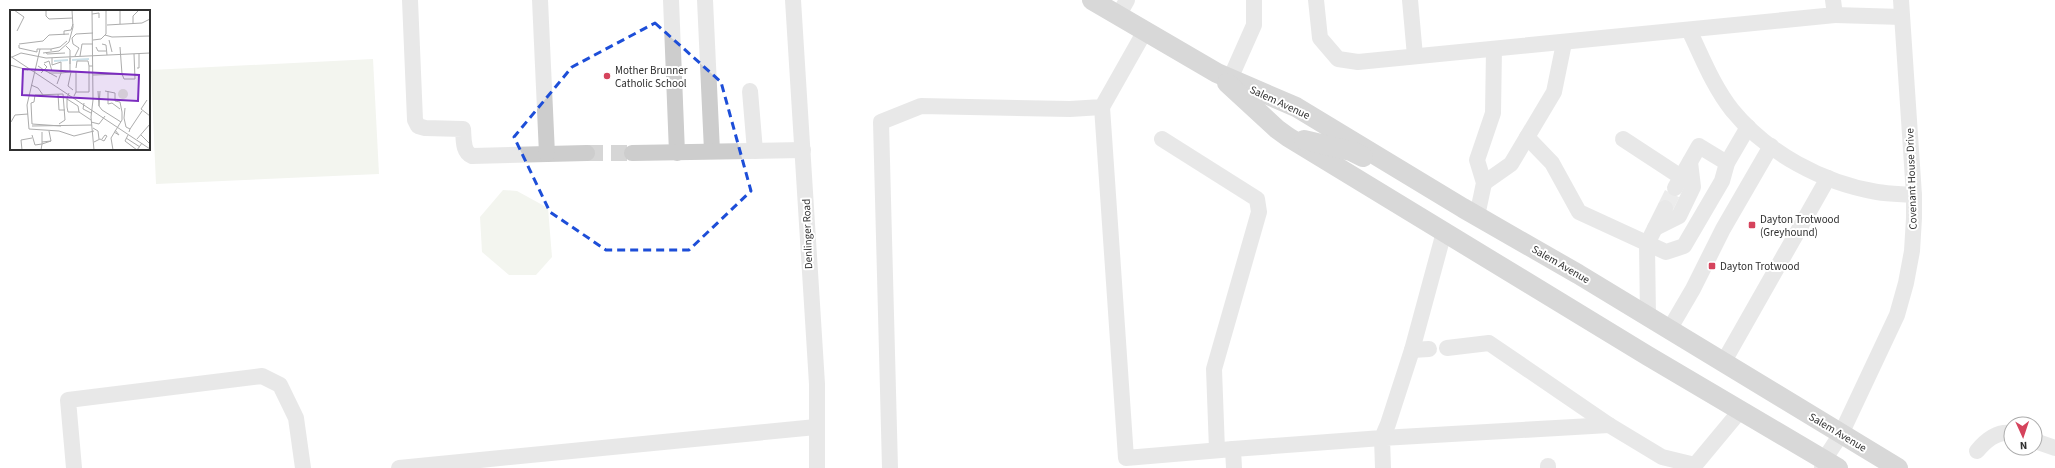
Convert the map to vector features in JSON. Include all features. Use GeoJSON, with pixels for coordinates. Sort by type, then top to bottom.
{"type":"FeatureCollection","features":[{"type":"Feature","properties":{"kind":"main road","name":"Salem Avenue"},"geometry":{"type":"LineString","coordinates":[[1092,0],[1123,8],[1145,31],[1223,76],[1296,107],[1477,216],[1578,274],[1898,468]]}},
{"type":"Feature","properties":{"kind":"main road","name":"Salem Avenue"},"geometry":{"type":"LineString","coordinates":[[1223,76],[1277,129],[1288,137],[1828,465],[1854,468]]}},
{"type":"Feature","properties":{"kind":"main road"},"geometry":{"type":"LineString","coordinates":[[1288,137],[1351,150],[1439,202],[1477,216]]}},
{"type":"Feature","properties":{"kind":"street"},"geometry":{"type":"LineString","coordinates":[[410,0],[415,120],[418,126],[424,128],[463,129],[464,148],[467,154],[472,156],[587,153]]}},
{"type":"Feature","properties":{"kind":"street"},"geometry":{"type":"LineString","coordinates":[[540,0],[547,154]]}},
{"type":"Feature","properties":{"kind":"street"},"geometry":{"type":"LineString","coordinates":[[671,0],[677,153]]}},
{"type":"Feature","properties":{"kind":"street"},"geometry":{"type":"LineString","coordinates":[[705,0],[712,152]]}},
{"type":"Feature","properties":{"kind":"street","name":"Denlinger Road"},"geometry":{"type":"LineString","coordinates":[[793,0],[803,150],[808,269],[817,384],[817,468]]}},
{"type":"Feature","properties":{"kind":"street"},"geometry":{"type":"LineString","coordinates":[[1223,76],[1254,25],[1254,0]]}},
{"type":"Feature","properties":{"kind":"street"},"geometry":{"type":"LineString","coordinates":[[1316,0],[1320,38],[1338,59],[1358,62],[1689,30],[1834,8],[1902,17]]}},
{"type":"Feature","properties":{"kind":"street"},"geometry":{"type":"LineString","coordinates":[[1410,0],[1415,56]]}},
{"type":"Feature","properties":{"kind":"street","name":"Covenant House Drive"},"geometry":{"type":"LineString","coordinates":[[1828,465],[1897,315],[1906,283],[1912,251],[1914,196],[1901,0]]}},
{"type":"Feature","properties":{"kind":"street"},"geometry":{"type":"LineString","coordinates":[[1689,30],[1709,74],[1731,109],[1748,127],[1771,146],[1801,166],[1828,178],[1851,186],[1878,192],[1914,196]]}},
{"type":"Feature","properties":{"kind":"street"},"geometry":{"type":"LineString","coordinates":[[1145,31],[1102,106],[1126,458],[1382,438],[1609,425]]}},
{"type":"Feature","properties":{"kind":"street"},"geometry":{"type":"LineString","coordinates":[[1484,183],[1511,164],[1554,92],[1564,43]]}},
{"type":"Feature","properties":{"kind":"street"},"geometry":{"type":"LineString","coordinates":[[1477,216],[1484,183],[1477,160],[1493,113],[1494,49]]}},
{"type":"Feature","properties":{"kind":"street"},"geometry":{"type":"LineString","coordinates":[[750,91],[755,151]]}},
{"type":"Feature","properties":{"kind":"street"},"geometry":{"type":"LineString","coordinates":[[890,468],[881,122],[921,106],[1070,109],[1102,106]]}},
{"type":"Feature","properties":{"kind":"street"},"geometry":{"type":"LineString","coordinates":[[1527,137],[1552,163],[1579,212],[1666,252],[1684,246],[1722,181],[1727,162],[1748,127]]}},
{"type":"Feature","properties":{"kind":"street"},"geometry":{"type":"LineString","coordinates":[[1623,139],[1678,183],[1699,146],[1727,162]]}},
{"type":"Feature","properties":{"kind":"street"},"geometry":{"type":"LineString","coordinates":[[1162,140],[1257,199],[1259,212],[1214,369],[1217,450]]}},
{"type":"Feature","properties":{"kind":"street"},"geometry":{"type":"LineString","coordinates":[[1669,330],[1693,289],[1723,230],[1771,146]]}},
{"type":"Feature","properties":{"kind":"street"},"geometry":{"type":"LineString","coordinates":[[632,153],[803,150]]}},
{"type":"Feature","properties":{"kind":"street"},"geometry":{"type":"LineString","coordinates":[[1655,228],[1678,216],[1693,188],[1690,162]]}},
{"type":"Feature","properties":{"kind":"street"},"geometry":{"type":"LineString","coordinates":[[1723,363],[1828,178]]}},
{"type":"Feature","properties":{"kind":"street"},"geometry":{"type":"LineString","coordinates":[[1648,317],[1648,244],[1665,208]]}},
{"type":"Feature","properties":{"kind":"street"},"geometry":{"type":"LineString","coordinates":[[1383,468],[1382,438],[1412,350],[1444,232]]}},
{"type":"Feature","properties":{"kind":"street"},"geometry":{"type":"LineString","coordinates":[[1447,348],[1489,344],[1609,425],[1662,457],[1695,467],[1740,411]]}},
{"type":"Feature","properties":{"kind":"street"},"geometry":{"type":"LineString","coordinates":[[1412,350],[1429,349]]}},
{"type":"Feature","properties":{"kind":"street"},"geometry":{"type":"LineString","coordinates":[[74,468],[68,400],[262,376],[280,384],[296,418],[303,468]]}},
{"type":"Feature","properties":{"kind":"street"},"geometry":{"type":"LineString","coordinates":[[399,468],[816,427]]}},
{"type":"Feature","properties":{"kind":"street"},"geometry":{"type":"LineString","coordinates":[[1977,450],[1992,436],[2003,433]]}},
{"type":"Feature","properties":{"kind":"street"},"geometry":{"type":"LineString","coordinates":[[2043,444],[2055,448]]}},
{"type":"Feature","properties":{"kind":"street"},"geometry":{"type":"LineString","coordinates":[[1233,449],[1234,468]]}},
{"type":"Feature","properties":{"kind":"highlighted area"},"geometry":{"type":"Polygon","coordinates":[[[655,23],[721,82],[751,191],[689,250],[606,250],[550,212],[514,137],[572,67],[655,23]]]}},
{"type":"Feature","properties":{"kind":"shaded area"},"geometry":{"type":"Polygon","coordinates":[[[373,59],[379,174],[156,184],[151,70],[373,59]]]}},
{"type":"Feature","properties":{"kind":"shaded area"},"geometry":{"type":"Polygon","coordinates":[[[503,190],[517,191],[548,208],[552,257],[536,275],[509,275],[482,252],[480,217],[503,190]]]}},
{"type":"Feature","properties":{"kind":"tunnel"},"geometry":{"type":"LineString","coordinates":[[587,153],[632,153]]}},
{"type":"Feature","properties":{"kind":"tunnel"},"geometry":{"type":"LineString","coordinates":[[1665,208],[1675,188]]}},
{"type":"Feature","properties":{"kind":"place","name":"Mother Brunner Catholic School"},"geometry":{"type":"Point","coordinates":[607,76]}},
{"type":"Feature","properties":{"kind":"place","name":"Dayton Trotwood (Greyhound)"},"geometry":{"type":"Point","coordinates":[1752,225]}},
{"type":"Feature","properties":{"kind":"place","name":"Dayton Trotwood"},"geometry":{"type":"Point","coordinates":[1712,266]}}]}
